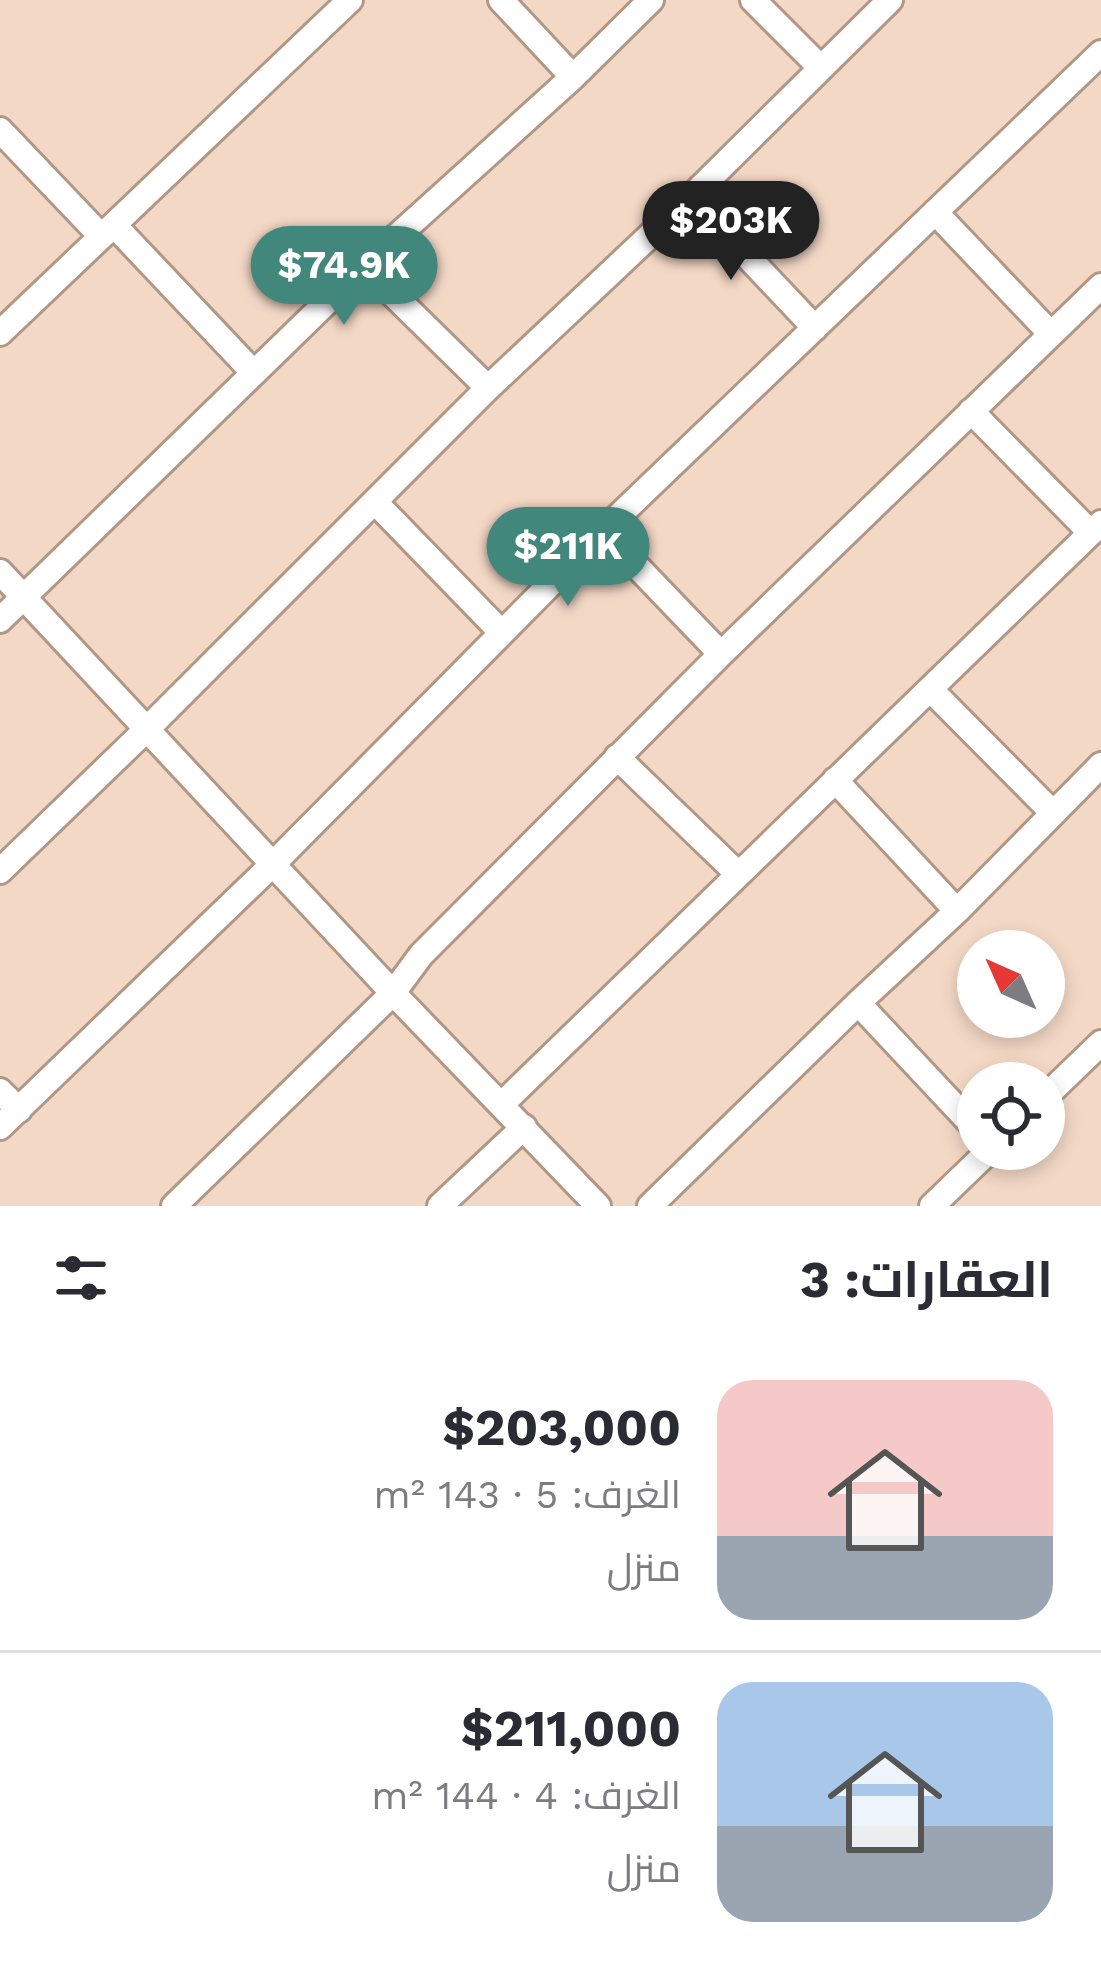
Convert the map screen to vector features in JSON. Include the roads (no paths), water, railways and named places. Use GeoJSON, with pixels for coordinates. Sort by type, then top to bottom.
{"type":"FeatureCollection","features":[{"type":"Feature","properties":{"kind":"street"},"geometry":{"type":"LineString","coordinates":[[0,333],[350,0]]}},
{"type":"Feature","properties":{"kind":"street"},"geometry":{"type":"LineString","coordinates":[[501,0],[574,77]]}},
{"type":"Feature","properties":{"kind":"street"},"geometry":{"type":"LineString","coordinates":[[0,620],[364,266],[574,77],[651,0]]}},
{"type":"Feature","properties":{"kind":"street"},"geometry":{"type":"LineString","coordinates":[[753,0],[820,67]]}},
{"type":"Feature","properties":{"kind":"street"},"geometry":{"type":"LineString","coordinates":[[0,871],[488,388],[890,0]]}},
{"type":"Feature","properties":{"kind":"street"},"geometry":{"type":"LineString","coordinates":[[0,1091],[9,1119],[273,864],[603,532],[1101,53]]}},
{"type":"Feature","properties":{"kind":"street"},"geometry":{"type":"LineString","coordinates":[[1,131],[254,374]]}},
{"type":"Feature","properties":{"kind":"street"},"geometry":{"type":"LineString","coordinates":[[691,197],[815,328]]}},
{"type":"Feature","properties":{"kind":"street"},"geometry":{"type":"LineString","coordinates":[[934,212],[1051,334]]}},
{"type":"Feature","properties":{"kind":"street"},"geometry":{"type":"LineString","coordinates":[[364,266],[488,388]]}},
{"type":"Feature","properties":{"kind":"street"},"geometry":{"type":"LineString","coordinates":[[174,1206],[393,993],[422,955],[617,757],[1101,286]]}},
{"type":"Feature","properties":{"kind":"street"},"geometry":{"type":"LineString","coordinates":[[502,1104],[1096,528],[971,411]]}},
{"type":"Feature","properties":{"kind":"street"},"geometry":{"type":"LineString","coordinates":[[376,502],[502,632]]}},
{"type":"Feature","properties":{"kind":"street"},"geometry":{"type":"LineString","coordinates":[[603,532],[721,654]]}},
{"type":"Feature","properties":{"kind":"street"},"geometry":{"type":"LineString","coordinates":[[0,572],[598,1206]]}},
{"type":"Feature","properties":{"kind":"street"},"geometry":{"type":"LineString","coordinates":[[932,690],[1053,814]]}},
{"type":"Feature","properties":{"kind":"street"},"geometry":{"type":"LineString","coordinates":[[617,757],[737,874]]}},
{"type":"Feature","properties":{"kind":"street"},"geometry":{"type":"LineString","coordinates":[[650,1206],[958,911],[1101,765]]}},
{"type":"Feature","properties":{"kind":"street"},"geometry":{"type":"LineString","coordinates":[[836,780],[958,911]]}},
{"type":"Feature","properties":{"kind":"street"},"geometry":{"type":"LineString","coordinates":[[858,1003],[957,1109]]}},
{"type":"Feature","properties":{"kind":"street"},"geometry":{"type":"LineString","coordinates":[[1065,1078],[1101,1043]]}},
{"type":"Feature","properties":{"kind":"street"},"geometry":{"type":"LineString","coordinates":[[440,1206],[524,1127]]}},
{"type":"Feature","properties":{"kind":"street"},"geometry":{"type":"LineString","coordinates":[[932,1206],[969,1170]]}}]}
